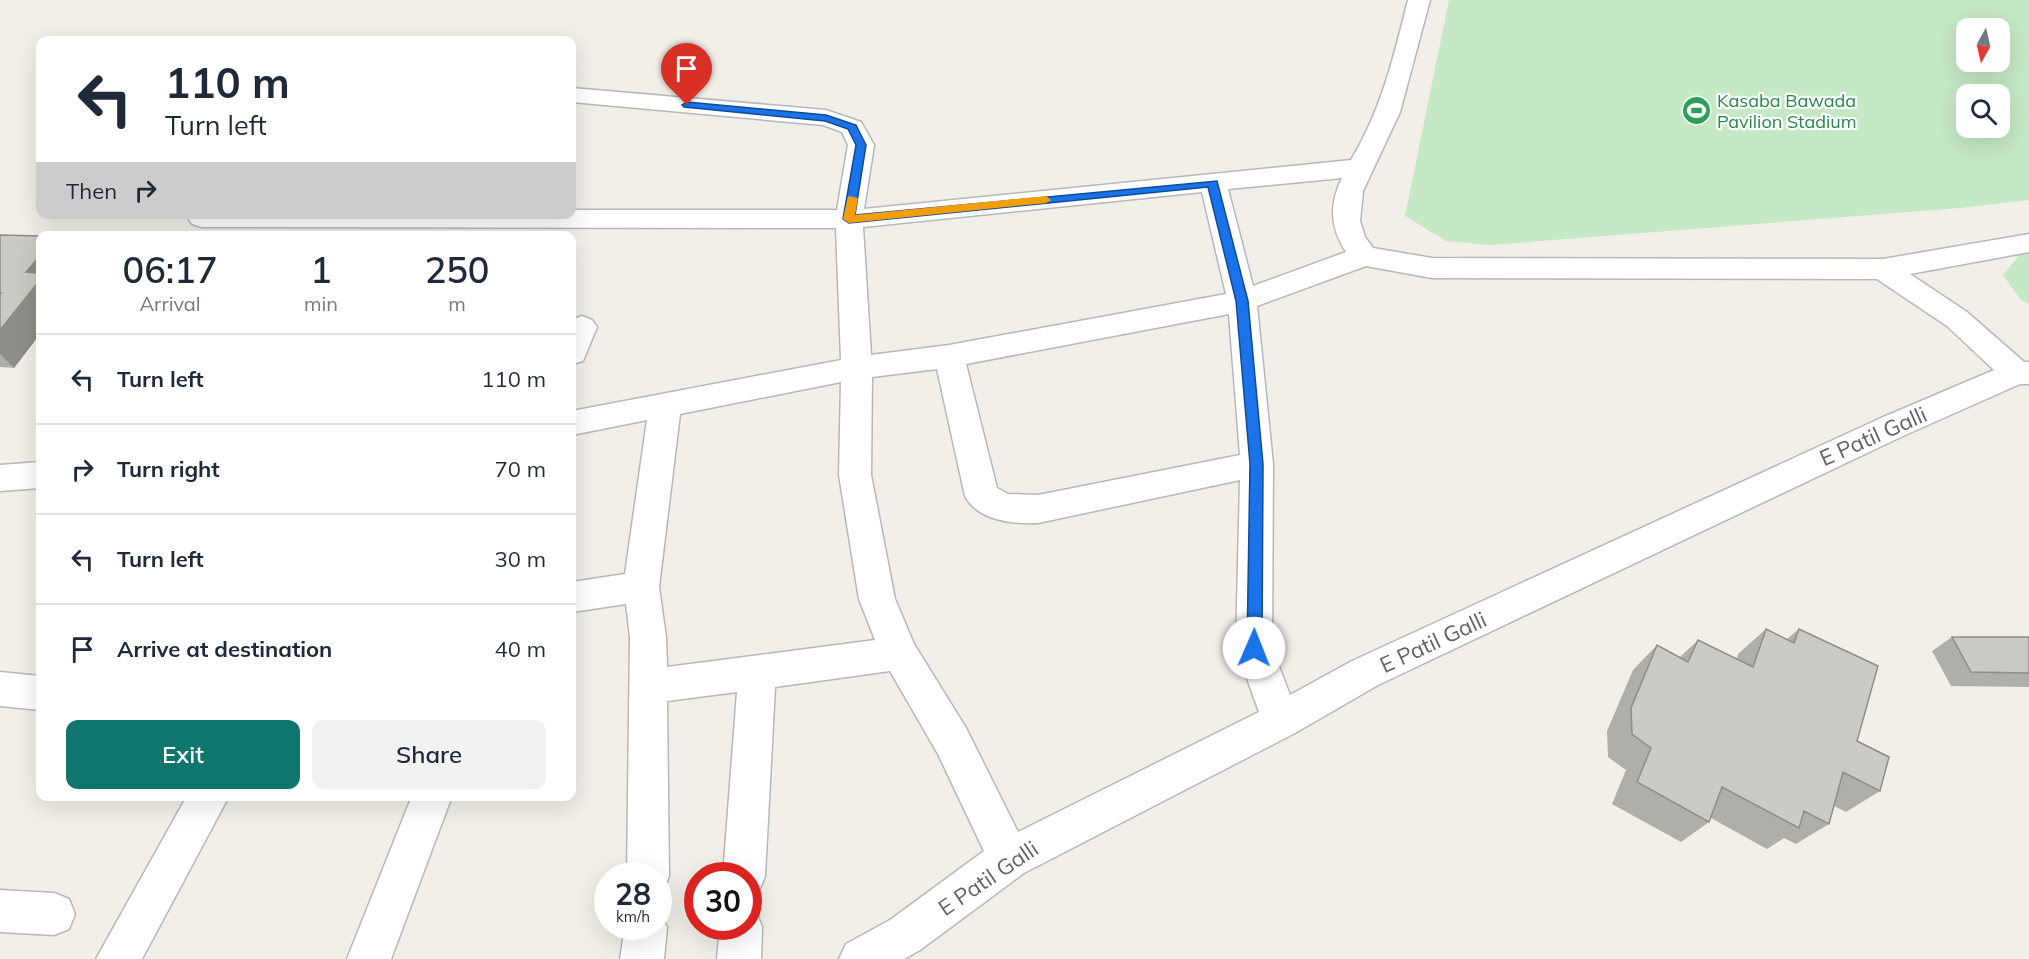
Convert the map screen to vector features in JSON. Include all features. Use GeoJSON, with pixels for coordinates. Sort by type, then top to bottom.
{"type":"FeatureCollection","features":[{"type":"Feature","properties":{"kind":"street"},"geometry":{"type":"LineString","coordinates":[[1364,256],[1351,240],[1346,215],[1358,168],[1381,129],[1408,50],[1419,0]]}},
{"type":"Feature","properties":{"kind":"street"},"geometry":{"type":"LineString","coordinates":[[576,95],[826,118],[852,127],[861,145],[849,219],[857,368],[855,475],[877,599],[899,653],[952,741],[1009,858]]}},
{"type":"Feature","properties":{"kind":"street"},"geometry":{"type":"LineString","coordinates":[[576,219],[849,219],[1358,168]]}},
{"type":"Feature","properties":{"kind":"street"},"geometry":{"type":"LineString","coordinates":[[1213,183],[1242,301],[1257,464],[1254,648],[1281,720]]}},
{"type":"Feature","properties":{"kind":"street"},"geometry":{"type":"LineString","coordinates":[[576,422],[857,368],[949,356],[1242,301],[1364,256],[1432,268],[1883,268],[2029,243]]}},
{"type":"Feature","properties":{"kind":"street"},"geometry":{"type":"LineString","coordinates":[[1883,268],[1956,319],[2023,373]]}},
{"type":"Feature","properties":{"kind":"street"},"geometry":{"type":"LineString","coordinates":[[949,356],[982,496],[993,504],[1008,508],[1038,509],[1257,464]]}},
{"type":"Feature","properties":{"kind":"street","name":"E Patil Galli"},"geometry":{"type":"LineString","coordinates":[[861,959],[909,947],[1009,858],[1281,720],[1376,668],[1892,427],[2023,373]]}},
{"type":"Feature","properties":{"kind":"street"},"geometry":{"type":"LineString","coordinates":[[648,862],[648,637],[641,587],[665,405]]}},
{"type":"Feature","properties":{"kind":"street"},"geometry":{"type":"LineString","coordinates":[[0,478],[36,475]]}},
{"type":"Feature","properties":{"kind":"street"},"geometry":{"type":"LineString","coordinates":[[576,596],[641,587]]}},
{"type":"Feature","properties":{"kind":"street"},"geometry":{"type":"LineString","coordinates":[[648,686],[899,653]]}},
{"type":"Feature","properties":{"kind":"street"},"geometry":{"type":"LineString","coordinates":[[745,862],[757,673]]}},
{"type":"Feature","properties":{"kind":"street"},"geometry":{"type":"LineString","coordinates":[[0,690],[36,693]]}},
{"type":"Feature","properties":{"kind":"street"},"geometry":{"type":"LineString","coordinates":[[118,959],[206,801]]}},
{"type":"Feature","properties":{"kind":"street"},"geometry":{"type":"LineString","coordinates":[[369,959],[430,801]]}},
{"type":"Feature","properties":{"kind":"street"},"geometry":{"type":"LineString","coordinates":[[0,911],[54,914]]}},
{"type":"Feature","properties":{"kind":"street"},"geometry":{"type":"LineString","coordinates":[[642,959],[644,940]]}},
{"type":"Feature","properties":{"kind":"street"},"geometry":{"type":"LineString","coordinates":[[739,959],[740,940]]}},
{"type":"Feature","properties":{"kind":"green space","name":"Kasaba Bawada Pavilion Stadium"},"geometry":{"type":"Polygon","coordinates":[[[1449,0],[2029,0],[2029,200],[1960,208],[1490,245],[1446,241],[1405,216],[1449,0]]]}},
{"type":"Feature","properties":{"kind":"green space"},"geometry":{"type":"Polygon","coordinates":[[[2029,243],[2029,304],[2021,300],[2003,275],[2029,243]]]}},
{"type":"Feature","properties":{"kind":"building"},"geometry":{"type":"Polygon","coordinates":[[[0,235],[36,236],[36,260],[26,272],[36,273],[36,285],[0,330],[0,235]]]}},
{"type":"Feature","properties":{"kind":"building"},"geometry":{"type":"Polygon","coordinates":[[[1766,629],[1794,643],[1799,629],[1878,666],[1857,741],[1889,757],[1880,791],[1843,772],[1829,824],[1804,811],[1799,828],[1722,787],[1709,822],[1637,782],[1651,748],[1632,734],[1631,708],[1657,645],[1688,662],[1698,640],[1753,667],[1766,629]]]}},
{"type":"Feature","properties":{"kind":"building"},"geometry":{"type":"Polygon","coordinates":[[[1952,637],[2029,637],[2029,673],[1971,672],[1952,637]]]}},
{"type":"Feature","properties":{"kind":"slow traffic"},"geometry":{"type":"LineString","coordinates":[[852,198],[849,219],[1046,200]]}},
{"type":"Feature","properties":{"kind":"place","name":"Kasaba Bawada Pavilion Stadium"},"geometry":{"type":"Point","coordinates":[1696,111]}},
{"type":"Feature","properties":{"kind":"route"},"geometry":{"type":"LineString","coordinates":[[687,105],[826,118],[852,127],[861,145],[849,219],[1213,183],[1242,301],[1257,464],[1254,648]]}}]}
